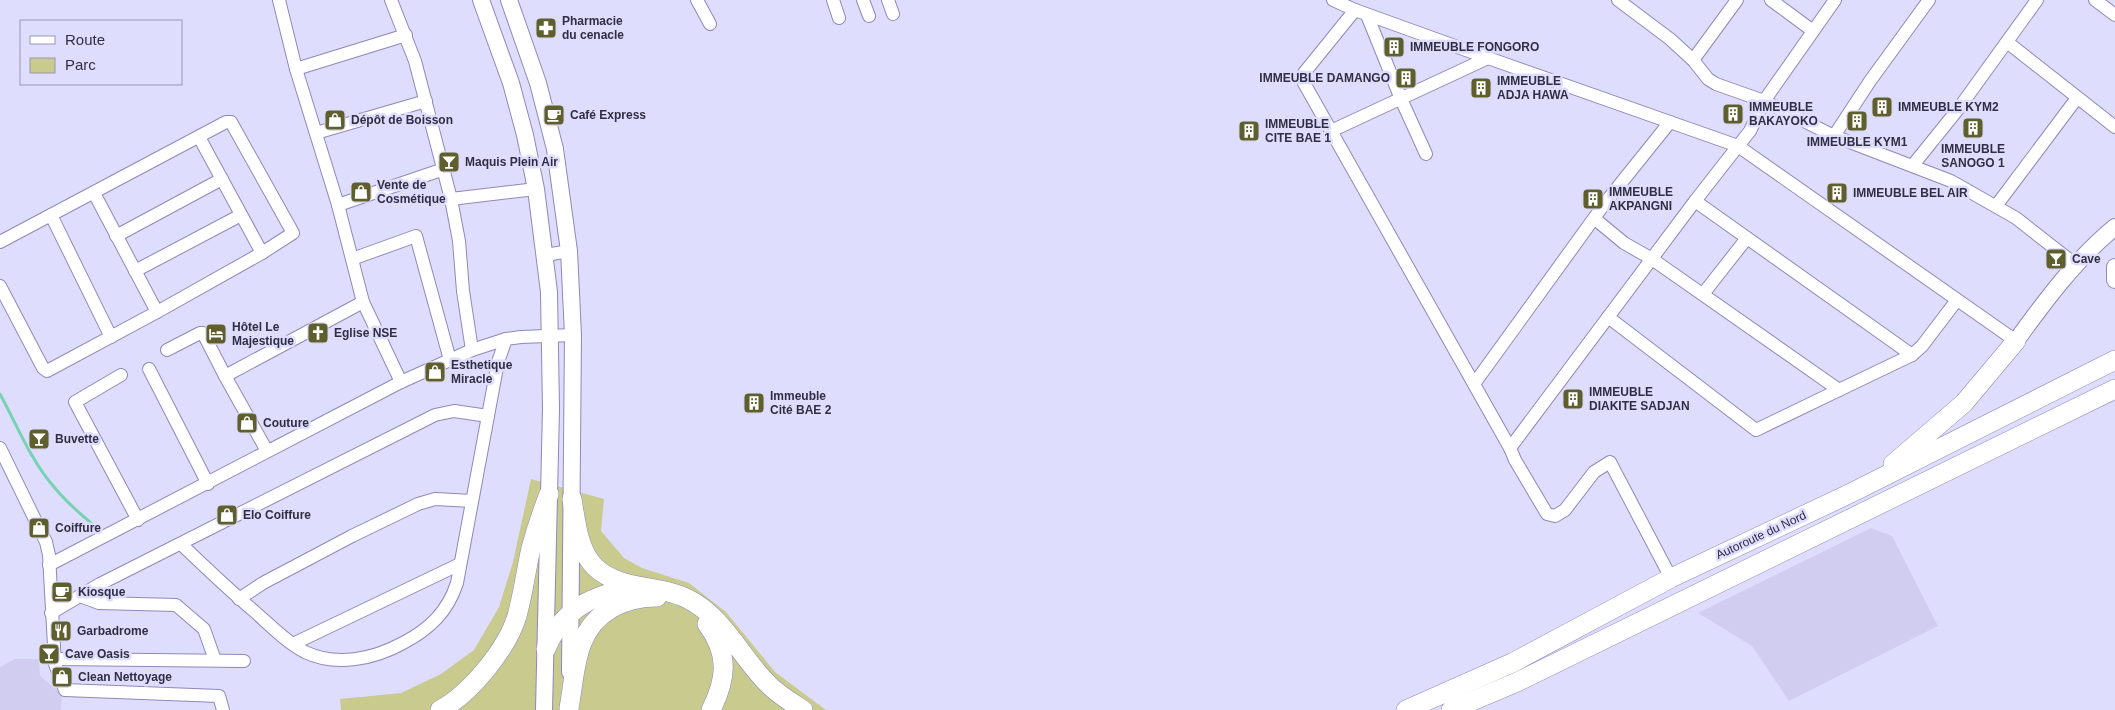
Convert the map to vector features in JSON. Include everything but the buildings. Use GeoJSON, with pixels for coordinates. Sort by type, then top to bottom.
{"type":"FeatureCollection","features":[{"type":"Feature","properties":{"kind":"highway"},"geometry":{"type":"LineString","coordinates":[[1853,492],[1880,474],[1964,403],[2016,341]]}},
{"type":"Feature","properties":{"kind":"highway","name":"Autoroute du Nord"},"geometry":{"type":"LineString","coordinates":[[1406,710],[1512,663],[1671,578],[1853,492],[2115,360]]}},
{"type":"Feature","properties":{"kind":"highway","name":"Autoroute du Nord"},"geometry":{"type":"LineString","coordinates":[[1451,710],[1526,678],[2115,389]]}},
{"type":"Feature","properties":{"kind":"highway"},"geometry":{"type":"LineString","coordinates":[[440,710],[464,692],[488,667],[508,636],[516,618],[531,549],[549,494]]}},
{"type":"Feature","properties":{"kind":"highway"},"geometry":{"type":"LineString","coordinates":[[572,499],[581,545],[587,558],[596,567],[606,575],[690,600],[711,616],[769,686],[803,710]]}},
{"type":"Feature","properties":{"kind":"highway"},"geometry":{"type":"LineString","coordinates":[[546,649],[554,630],[570,612],[600,595],[638,586]]}},
{"type":"Feature","properties":{"kind":"highway"},"geometry":{"type":"LineString","coordinates":[[569,709],[582,643],[592,625],[603,613],[623,602],[634,598],[662,597],[679,603],[695,612],[707,624],[719,646],[723,659],[723,673],[721,686],[711,710]]}},
{"type":"Feature","properties":{"kind":"main road"},"geometry":{"type":"LineString","coordinates":[[481,0],[511,82],[525,134],[536,189],[550,292],[549,494],[544,710]]}},
{"type":"Feature","properties":{"kind":"main road"},"geometry":{"type":"LineString","coordinates":[[509,0],[538,83],[555,149],[569,251],[573,335],[569,709]]}},
{"type":"Feature","properties":{"kind":"main road"},"geometry":{"type":"LineString","coordinates":[[2016,341],[2046,300],[2076,265],[2115,227]]}},
{"type":"Feature","properties":{"kind":"main road"},"geometry":{"type":"LineString","coordinates":[[2115,267],[2115,280]]}},
{"type":"Feature","properties":{"kind":"street"},"geometry":{"type":"LineString","coordinates":[[279,0],[296,69],[338,205],[363,302],[401,382]]}},
{"type":"Feature","properties":{"kind":"street"},"geometry":{"type":"LineString","coordinates":[[391,0],[406,35],[426,101],[451,199],[459,241],[463,291],[472,350]]}},
{"type":"Feature","properties":{"kind":"street"},"geometry":{"type":"LineString","coordinates":[[697,0],[710,24]]}},
{"type":"Feature","properties":{"kind":"street"},"geometry":{"type":"LineString","coordinates":[[833,0],[839,18]]}},
{"type":"Feature","properties":{"kind":"street"},"geometry":{"type":"LineString","coordinates":[[863,0],[868,16]]}},
{"type":"Feature","properties":{"kind":"street"},"geometry":{"type":"LineString","coordinates":[[888,0],[893,14]]}},
{"type":"Feature","properties":{"kind":"street"},"geometry":{"type":"LineString","coordinates":[[1333,0],[1488,58],[1738,146],[2016,341]]}},
{"type":"Feature","properties":{"kind":"street"},"geometry":{"type":"LineString","coordinates":[[1618,0],[1670,39],[1693,60],[1708,79],[1716,84],[1764,101],[1834,136],[1952,181],[1996,206],[2040,236],[2076,265]]}},
{"type":"Feature","properties":{"kind":"street"},"geometry":{"type":"LineString","coordinates":[[1693,60],[1737,0]]}},
{"type":"Feature","properties":{"kind":"street"},"geometry":{"type":"LineString","coordinates":[[1771,0],[1813,31]]}},
{"type":"Feature","properties":{"kind":"street"},"geometry":{"type":"LineString","coordinates":[[1510,448],[1695,201],[1750,132],[1764,101],[1835,0]]}},
{"type":"Feature","properties":{"kind":"street"},"geometry":{"type":"LineString","coordinates":[[1834,136],[1870,81],[1929,0]]}},
{"type":"Feature","properties":{"kind":"street"},"geometry":{"type":"LineString","coordinates":[[1913,165],[1959,108],[2037,0]]}},
{"type":"Feature","properties":{"kind":"street"},"geometry":{"type":"LineString","coordinates":[[2094,0],[2115,15]]}},
{"type":"Feature","properties":{"kind":"street"},"geometry":{"type":"LineString","coordinates":[[1361,12],[1426,154]]}},
{"type":"Feature","properties":{"kind":"street"},"geometry":{"type":"LineString","coordinates":[[1361,12],[1303,77],[1331,131],[1547,514],[1556,516],[1565,510],[1594,472],[1610,462],[1671,578]]}},
{"type":"Feature","properties":{"kind":"street"},"geometry":{"type":"LineString","coordinates":[[296,69],[406,35]]}},
{"type":"Feature","properties":{"kind":"street"},"geometry":{"type":"LineString","coordinates":[[2007,42],[2115,127]]}},
{"type":"Feature","properties":{"kind":"street"},"geometry":{"type":"LineString","coordinates":[[1331,131],[1488,58]]}},
{"type":"Feature","properties":{"kind":"street"},"geometry":{"type":"LineString","coordinates":[[1996,206],[2077,98]]}},
{"type":"Feature","properties":{"kind":"street"},"geometry":{"type":"LineString","coordinates":[[316,133],[426,101]]}},
{"type":"Feature","properties":{"kind":"street"},"geometry":{"type":"LineString","coordinates":[[0,242],[222,123],[231,122],[292,232],[292,235],[262,253],[157,312],[45,371],[0,286]]}},
{"type":"Feature","properties":{"kind":"street"},"geometry":{"type":"LineString","coordinates":[[1474,384],[1605,203],[1670,122]]}},
{"type":"Feature","properties":{"kind":"street"},"geometry":{"type":"LineString","coordinates":[[199,137],[262,253]]}},
{"type":"Feature","properties":{"kind":"street"},"geometry":{"type":"LineString","coordinates":[[338,205],[444,169]]}},
{"type":"Feature","properties":{"kind":"street"},"geometry":{"type":"LineString","coordinates":[[116,236],[222,179]]}},
{"type":"Feature","properties":{"kind":"street"},"geometry":{"type":"LineString","coordinates":[[451,199],[536,189]]}},
{"type":"Feature","properties":{"kind":"street"},"geometry":{"type":"LineString","coordinates":[[94,193],[157,312]]}},
{"type":"Feature","properties":{"kind":"street"},"geometry":{"type":"LineString","coordinates":[[1695,201],[1912,355]]}},
{"type":"Feature","properties":{"kind":"street"},"geometry":{"type":"LineString","coordinates":[[51,215],[111,337]]}},
{"type":"Feature","properties":{"kind":"street"},"geometry":{"type":"LineString","coordinates":[[135,271],[241,215]]}},
{"type":"Feature","properties":{"kind":"street"},"geometry":{"type":"LineString","coordinates":[[1595,219],[1624,243],[1652,259],[1839,390]]}},
{"type":"Feature","properties":{"kind":"street"},"geometry":{"type":"LineString","coordinates":[[352,259],[416,236],[450,360]]}},
{"type":"Feature","properties":{"kind":"street"},"geometry":{"type":"LineString","coordinates":[[1703,294],[1747,238]]}},
{"type":"Feature","properties":{"kind":"street"},"geometry":{"type":"LineString","coordinates":[[546,255],[569,251]]}},
{"type":"Feature","properties":{"kind":"street"},"geometry":{"type":"LineString","coordinates":[[1608,316],[1756,430],[1912,355],[1929,339],[1957,300]]}},
{"type":"Feature","properties":{"kind":"street"},"geometry":{"type":"LineString","coordinates":[[224,376],[363,302]]}},
{"type":"Feature","properties":{"kind":"street"},"geometry":{"type":"LineString","coordinates":[[167,350],[200,333],[204,334],[224,376],[267,451]]}},
{"type":"Feature","properties":{"kind":"street"},"geometry":{"type":"LineString","coordinates":[[50,565],[401,382],[472,350],[521,336],[573,335]]}},
{"type":"Feature","properties":{"kind":"street"},"geometry":{"type":"LineString","coordinates":[[181,544],[239,598],[293,644],[306,652],[320,657],[352,660],[381,653],[399,646],[429,627],[443,613],[452,598],[498,362],[506,339]]}},
{"type":"Feature","properties":{"kind":"street"},"geometry":{"type":"LineString","coordinates":[[149,369],[208,484]]}},
{"type":"Feature","properties":{"kind":"street"},"geometry":{"type":"LineString","coordinates":[[121,375],[75,402],[138,520]]}},
{"type":"Feature","properties":{"kind":"street"},"geometry":{"type":"LineString","coordinates":[[51,613],[181,544],[436,415],[454,411],[488,416]]}},
{"type":"Feature","properties":{"kind":"street"},"geometry":{"type":"LineString","coordinates":[[0,448],[46,542],[50,565],[54,659],[64,689],[67,691],[219,696],[223,710]]}},
{"type":"Feature","properties":{"kind":"street"},"geometry":{"type":"LineString","coordinates":[[239,598],[263,583],[352,536],[418,504],[435,498],[472,501]]}},
{"type":"Feature","properties":{"kind":"street"},"geometry":{"type":"LineString","coordinates":[[293,644],[460,564]]}},
{"type":"Feature","properties":{"kind":"street"},"geometry":{"type":"LineString","coordinates":[[80,596],[98,603],[176,605],[207,632],[215,660]]}},
{"type":"Feature","properties":{"kind":"street"},"geometry":{"type":"LineString","coordinates":[[54,659],[244,661]]}},
{"type":"Feature","properties":{"kind":"shaded area"},"geometry":{"type":"Polygon","coordinates":[[[1871,528],[1892,536],[1938,626],[1789,701],[1752,646],[1698,613],[1871,528]]]}},
{"type":"Feature","properties":{"kind":"shaded area"},"geometry":{"type":"Polygon","coordinates":[[[15,659],[39,659],[40,676],[62,694],[61,710],[0,710],[0,667],[15,659]]]}},
{"type":"Feature","properties":{"kind":"green space"},"geometry":{"type":"Polygon","coordinates":[[[531,479],[604,499],[601,531],[624,558],[642,568],[689,583],[726,612],[775,672],[826,710],[341,710],[340,699],[401,693],[441,674],[474,650],[499,607],[513,562],[531,479]]]}},
{"type":"Feature","properties":{"kind":"waterway"},"geometry":{"type":"LineString","coordinates":[[0,394],[31,454],[46,477],[71,505],[102,532]]}},
{"type":"Feature","properties":{"kind":"place","name":"Pharmacie du cenacle"},"geometry":{"type":"Point","coordinates":[546,28]}},
{"type":"Feature","properties":{"kind":"place","name":"IMMEUBLE FONGORO"},"geometry":{"type":"Point","coordinates":[1394,47]}},
{"type":"Feature","properties":{"kind":"place","name":"IMMEUBLE DAMANGO"},"geometry":{"type":"Point","coordinates":[1406,78]}},
{"type":"Feature","properties":{"kind":"place","name":"IMMEUBLE ADJA HAWA"},"geometry":{"type":"Point","coordinates":[1481,88]}},
{"type":"Feature","properties":{"kind":"place","name":"IMMEUBLE KYM2"},"geometry":{"type":"Point","coordinates":[1882,107]}},
{"type":"Feature","properties":{"kind":"place","name":"IMMEUBLE BAKAYOKO"},"geometry":{"type":"Point","coordinates":[1733,114]}},
{"type":"Feature","properties":{"kind":"place","name":"Café Express"},"geometry":{"type":"Point","coordinates":[554,115]}},
{"type":"Feature","properties":{"kind":"place","name":"Dépôt de Boisson"},"geometry":{"type":"Point","coordinates":[335,120]}},
{"type":"Feature","properties":{"kind":"place","name":"IMMEUBLE KYM1"},"geometry":{"type":"Point","coordinates":[1857,121]}},
{"type":"Feature","properties":{"kind":"place","name":"IMMEUBLE SANOGO 1"},"geometry":{"type":"Point","coordinates":[1973,128]}},
{"type":"Feature","properties":{"kind":"place","name":"IMMEUBLE CITE BAE 1"},"geometry":{"type":"Point","coordinates":[1249,131]}},
{"type":"Feature","properties":{"kind":"place","name":"Maquis Plein Air"},"geometry":{"type":"Point","coordinates":[449,162]}},
{"type":"Feature","properties":{"kind":"place","name":"Vente de Cosmétique"},"geometry":{"type":"Point","coordinates":[361,192]}},
{"type":"Feature","properties":{"kind":"place","name":"IMMEUBLE BEL AIR"},"geometry":{"type":"Point","coordinates":[1837,193]}},
{"type":"Feature","properties":{"kind":"place","name":"IMMEUBLE AKPANGNI"},"geometry":{"type":"Point","coordinates":[1593,199]}},
{"type":"Feature","properties":{"kind":"place","name":"Cave"},"geometry":{"type":"Point","coordinates":[2056,259]}},
{"type":"Feature","properties":{"kind":"place","name":"Eglise NSE"},"geometry":{"type":"Point","coordinates":[318,333]}},
{"type":"Feature","properties":{"kind":"place","name":"Hôtel Le Majestique"},"geometry":{"type":"Point","coordinates":[216,334]}},
{"type":"Feature","properties":{"kind":"place","name":"Esthetique Miracle"},"geometry":{"type":"Point","coordinates":[435,372]}},
{"type":"Feature","properties":{"kind":"place","name":"IMMEUBLE DIAKITE SADJAN"},"geometry":{"type":"Point","coordinates":[1573,399]}},
{"type":"Feature","properties":{"kind":"place","name":"Immeuble Cité BAE 2"},"geometry":{"type":"Point","coordinates":[754,403]}},
{"type":"Feature","properties":{"kind":"place","name":"Couture"},"geometry":{"type":"Point","coordinates":[247,423]}},
{"type":"Feature","properties":{"kind":"place","name":"Buvette"},"geometry":{"type":"Point","coordinates":[39,439]}},
{"type":"Feature","properties":{"kind":"place","name":"Elo Coiffure"},"geometry":{"type":"Point","coordinates":[227,515]}},
{"type":"Feature","properties":{"kind":"place","name":"Coiffure"},"geometry":{"type":"Point","coordinates":[39,528]}},
{"type":"Feature","properties":{"kind":"place","name":"Kiosque"},"geometry":{"type":"Point","coordinates":[62,592]}},
{"type":"Feature","properties":{"kind":"place","name":"Garbadrome"},"geometry":{"type":"Point","coordinates":[61,631]}},
{"type":"Feature","properties":{"kind":"place","name":"Cave Oasis"},"geometry":{"type":"Point","coordinates":[49,654]}},
{"type":"Feature","properties":{"kind":"place","name":"Clean Nettoyage"},"geometry":{"type":"Point","coordinates":[62,677]}}]}
